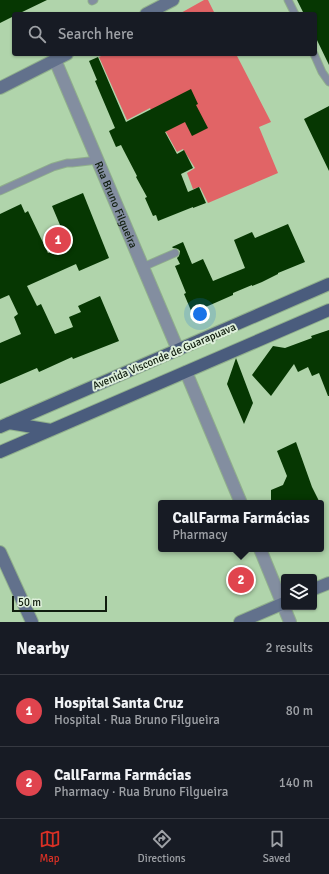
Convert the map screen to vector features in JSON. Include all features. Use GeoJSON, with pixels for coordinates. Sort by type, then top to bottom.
{"type":"FeatureCollection","features":[{"type":"Feature","properties":{"kind":"main road"},"geometry":{"type":"LineString","coordinates":[[149,12],[167,1]]}},
{"type":"Feature","properties":{"kind":"main road"},"geometry":{"type":"LineString","coordinates":[[0,88],[63,56]]}},
{"type":"Feature","properties":{"kind":"main road","name":"Avenida Visconde de Guarapuava"},"geometry":{"type":"LineString","coordinates":[[4,425],[329,284]]}},
{"type":"Feature","properties":{"kind":"main road","name":"Avenida Visconde de Guarapuava"},"geometry":{"type":"LineString","coordinates":[[0,452],[329,310]]}},
{"type":"Feature","properties":{"kind":"main road"},"geometry":{"type":"LineString","coordinates":[[4,425],[51,430]]}},
{"type":"Feature","properties":{"kind":"main road"},"geometry":{"type":"LineString","coordinates":[[0,552],[32,622]]}},
{"type":"Feature","properties":{"kind":"main road"},"geometry":{"type":"LineString","coordinates":[[317,589],[329,583]]}},
{"type":"Feature","properties":{"kind":"main road"},"geometry":{"type":"LineString","coordinates":[[240,622],[281,604]]}},
{"type":"Feature","properties":{"kind":"street","name":"Rua Bruno Filgueira"},"geometry":{"type":"LineString","coordinates":[[56,60],[178,350]]}},
{"type":"Feature","properties":{"kind":"street"},"geometry":{"type":"LineString","coordinates":[[186,372],[240,500]]}},
{"type":"Feature","properties":{"kind":"street"},"geometry":{"type":"LineString","coordinates":[[261,552],[281,598]]}},
{"type":"Feature","properties":{"kind":"street"},"geometry":{"type":"LineString","coordinates":[[286,610],[290,622]]}},
{"type":"Feature","properties":{"kind":"lane"},"geometry":{"type":"LineString","coordinates":[[288,0],[293,12]]}},
{"type":"Feature","properties":{"kind":"lane"},"geometry":{"type":"LineString","coordinates":[[315,56],[322,72],[329,82]]}},
{"type":"Feature","properties":{"kind":"lane"},"geometry":{"type":"LineString","coordinates":[[0,191],[66,162],[72,163],[98,160]]}},
{"type":"Feature","properties":{"kind":"lane"},"geometry":{"type":"LineString","coordinates":[[143,267],[175,253]]}},
{"type":"Feature","properties":{"kind":"shaded area"},"geometry":{"type":"Polygon","coordinates":[[[204,0],[208,0],[214,12],[183,12],[204,0]]]}},
{"type":"Feature","properties":{"kind":"shaded area"},"geometry":{"type":"Polygon","coordinates":[[[237,56],[271,122],[259,127],[278,173],[208,203],[200,187],[193,189],[187,173],[195,168],[183,149],[177,152],[166,132],[163,133],[150,108],[127,120],[99,57],[237,56]]]}},
{"type":"Feature","properties":{"kind":"building"},"geometry":{"type":"Polygon","coordinates":[[[0,0],[47,0],[22,12],[12,12],[12,17],[0,23],[0,0]]]}},
{"type":"Feature","properties":{"kind":"building"},"geometry":{"type":"Polygon","coordinates":[[[297,0],[329,0],[329,65],[317,40],[317,12],[303,12],[297,0]]]}},
{"type":"Feature","properties":{"kind":"building"},"geometry":{"type":"Polygon","coordinates":[[[98,57],[126,122],[191,89],[198,104],[196,105],[208,128],[192,136],[185,122],[165,132],[177,154],[184,150],[193,168],[181,174],[188,192],[199,187],[206,203],[158,221],[156,215],[153,216],[145,198],[147,197],[121,145],[116,147],[109,131],[115,128],[95,81],[97,80],[89,61],[98,57]]]}},
{"type":"Feature","properties":{"kind":"building"},"geometry":{"type":"Polygon","coordinates":[[[329,106],[329,171],[304,119],[329,106]]]}},
{"type":"Feature","properties":{"kind":"building"},"geometry":{"type":"Polygon","coordinates":[[[83,193],[109,258],[79,271],[76,264],[27,286],[37,306],[41,304],[55,334],[73,327],[69,317],[81,312],[78,306],[100,296],[119,341],[73,359],[72,357],[39,372],[37,368],[0,384],[0,343],[21,334],[14,317],[18,314],[9,295],[0,299],[0,214],[21,204],[25,213],[28,211],[48,253],[68,244],[52,206],[83,193]]]}},
{"type":"Feature","properties":{"kind":"building"},"geometry":{"type":"Polygon","coordinates":[[[288,224],[305,262],[278,273],[262,282],[233,293],[233,295],[192,313],[175,266],[180,264],[177,258],[180,251],[172,247],[183,242],[192,264],[203,259],[213,281],[245,268],[234,240],[252,232],[255,238],[288,224]]]}},
{"type":"Feature","properties":{"kind":"building"},"geometry":{"type":"Polygon","coordinates":[[[329,330],[329,396],[319,373],[312,376],[308,367],[298,372],[294,364],[271,396],[252,375],[273,346],[285,348],[312,338],[311,336],[329,330]]]}},
{"type":"Feature","properties":{"kind":"building"},"geometry":{"type":"Polygon","coordinates":[[[236,358],[253,403],[244,424],[227,384],[236,358]]]}},
{"type":"Feature","properties":{"kind":"building"},"geometry":{"type":"Polygon","coordinates":[[[296,442],[312,487],[318,500],[271,500],[271,490],[283,485],[287,476],[277,451],[296,442]]]}},
{"type":"Feature","properties":{"kind":"place","name":"Hospital Santa Cruz"},"geometry":{"type":"Point","coordinates":[58,240]}},
{"type":"Feature","properties":{"kind":"place","name":"CallFarma Farmácias"},"geometry":{"type":"Point","coordinates":[241,580]}}]}
